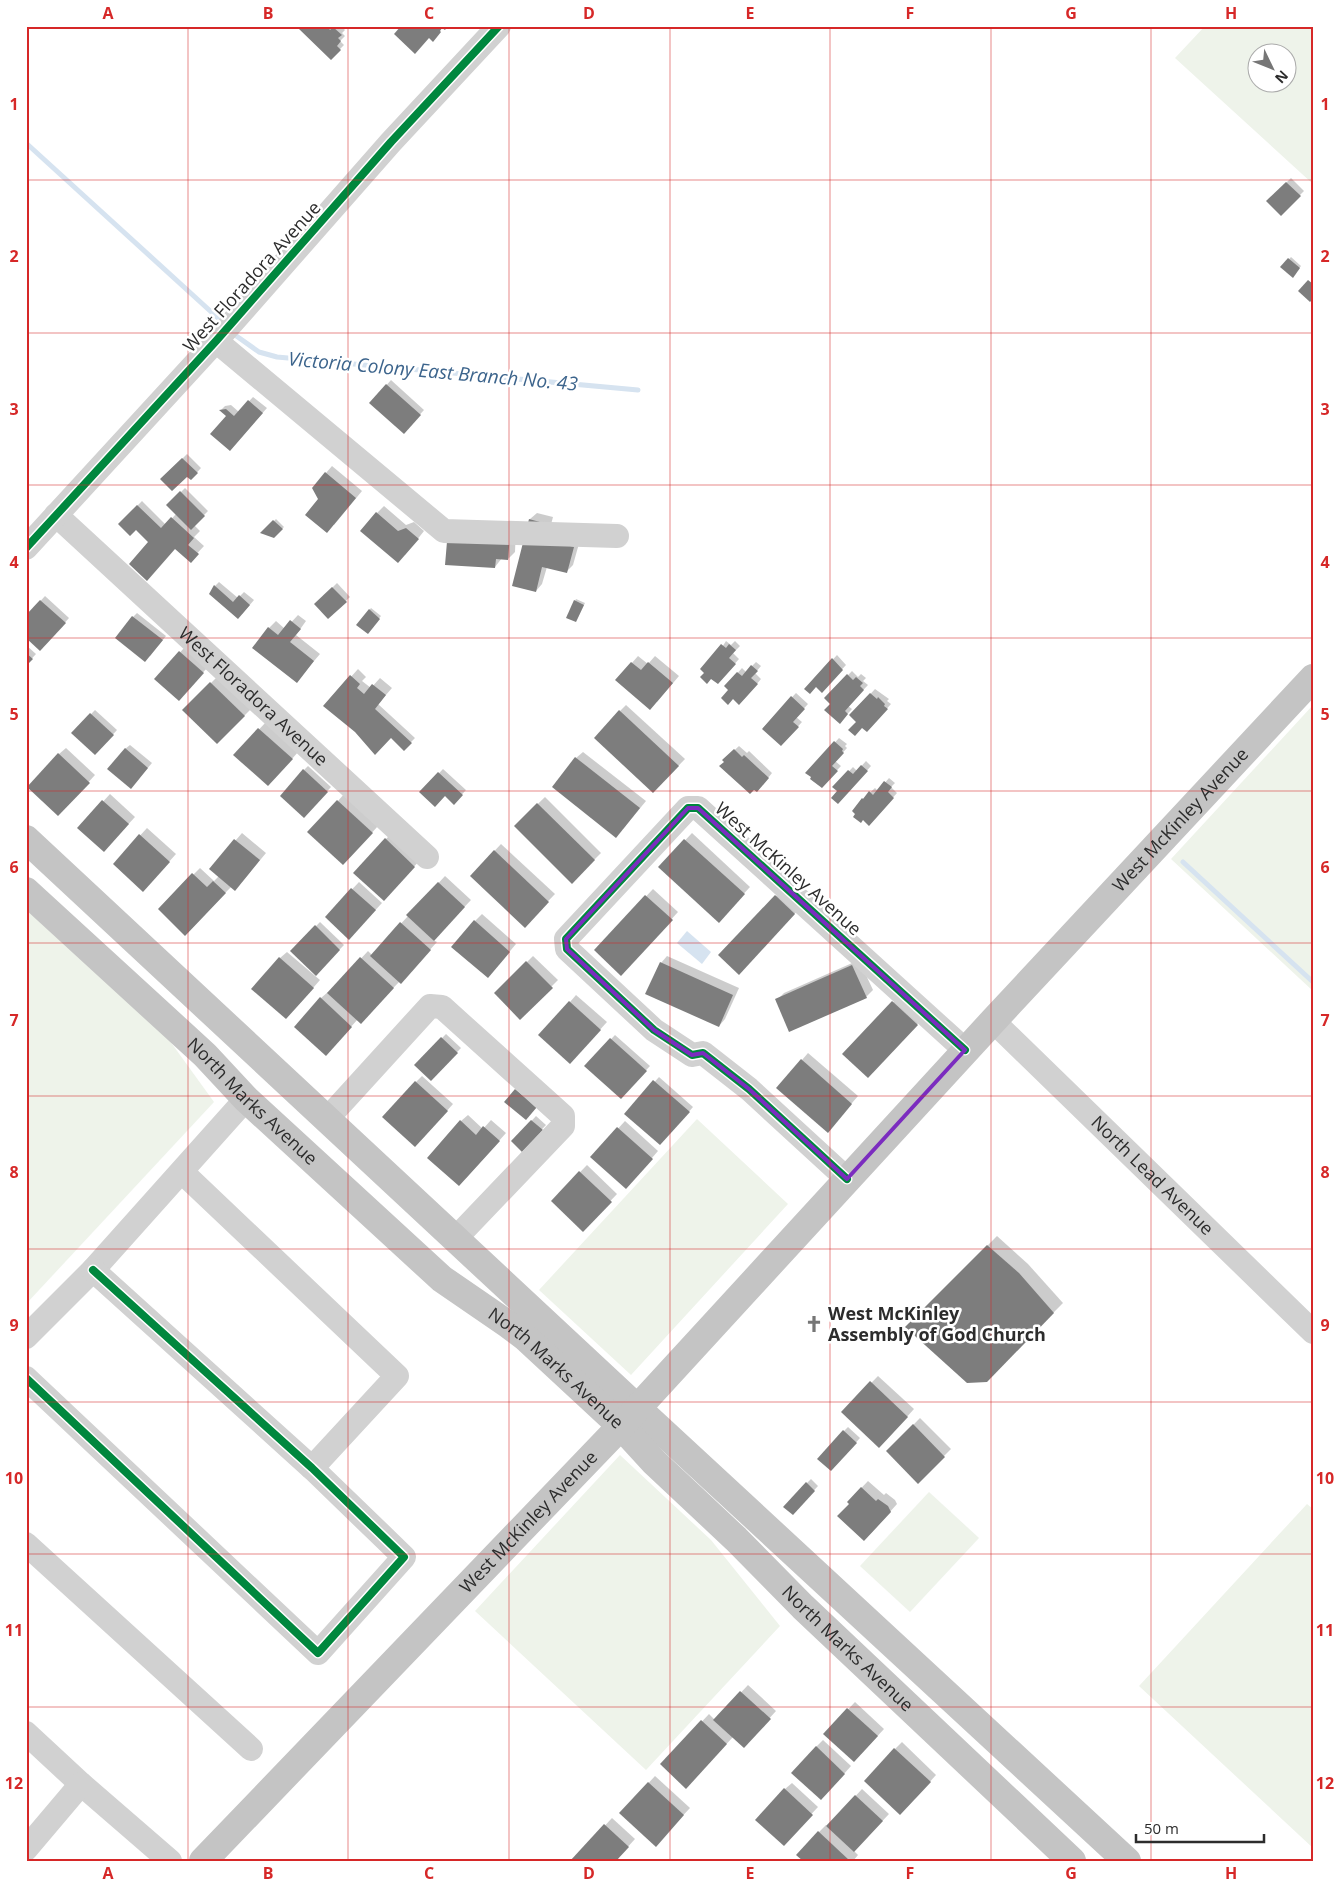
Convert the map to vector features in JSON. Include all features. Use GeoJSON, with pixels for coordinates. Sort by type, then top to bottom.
{"type":"FeatureCollection","features":[{"type":"Feature","properties":{"kind":"main road","name":"West McKinley Avenue"},"geometry":{"type":"LineString","coordinates":[[204,1861],[629,1417],[992,1020],[1313,678]]}},
{"type":"Feature","properties":{"kind":"main road","name":"North Marks Avenue"},"geometry":{"type":"LineString","coordinates":[[26,839],[455,1239],[629,1417],[1127,1861]]}},
{"type":"Feature","properties":{"kind":"main road","name":"North Marks Avenue"},"geometry":{"type":"LineString","coordinates":[[26,891],[205,1055],[246,1100],[442,1279],[525,1337],[629,1417],[654,1462],[803,1607],[1072,1861]]}},
{"type":"Feature","properties":{"kind":"main road"},"geometry":{"type":"LineString","coordinates":[[1012,1804],[1020,1801],[1036,1805],[1118,1861]]}},
{"type":"Feature","properties":{"kind":"street","name":"West Floradora Avenue"},"geometry":{"type":"LineString","coordinates":[[26,548],[216,341],[391,142],[499,26]]}},
{"type":"Feature","properties":{"kind":"street","name":"West Floradora Avenue"},"geometry":{"type":"LineString","coordinates":[[216,341],[444,532],[617,536]]}},
{"type":"Feature","properties":{"kind":"street","name":"West Floradora Avenue"},"geometry":{"type":"LineString","coordinates":[[56,515],[427,857]]}},
{"type":"Feature","properties":{"kind":"street","name":"West McKinley Avenue"},"geometry":{"type":"LineString","coordinates":[[848,1179],[749,1089],[719,1065],[703,1054],[692,1055],[654,1030],[567,949],[566,939],[688,808],[698,808],[965,1050]]}},
{"type":"Feature","properties":{"kind":"street"},"geometry":{"type":"LineString","coordinates":[[327,1119],[430,1006],[442,1006],[563,1116],[563,1126],[455,1239]]}},
{"type":"Feature","properties":{"kind":"street","name":"North Lead Avenue"},"geometry":{"type":"LineString","coordinates":[[992,1020],[1313,1332]]}},
{"type":"Feature","properties":{"kind":"street"},"geometry":{"type":"LineString","coordinates":[[26,1337],[93,1270],[246,1100]]}},
{"type":"Feature","properties":{"kind":"street"},"geometry":{"type":"LineString","coordinates":[[182,1172],[397,1376],[312,1468]]}},
{"type":"Feature","properties":{"kind":"street"},"geometry":{"type":"LineString","coordinates":[[26,1378],[318,1653],[404,1558],[312,1468],[93,1270]]}},
{"type":"Feature","properties":{"kind":"street"},"geometry":{"type":"LineString","coordinates":[[26,1544],[251,1749]]}},
{"type":"Feature","properties":{"kind":"street"},"geometry":{"type":"LineString","coordinates":[[26,1733],[81,1784],[170,1861]]}},
{"type":"Feature","properties":{"kind":"street"},"geometry":{"type":"LineString","coordinates":[[26,1849],[81,1784]]}},
{"type":"Feature","properties":{"kind":"highlighted area"},"geometry":{"type":"Polygon","coordinates":[[[688,808],[698,808],[965,1050],[847,1179],[749,1089],[703,1053],[692,1055],[654,1030],[567,949],[566,939],[688,808]]]}},
{"type":"Feature","properties":{"kind":"shaded area"},"geometry":{"type":"Polygon","coordinates":[[[1205,26],[1313,26],[1313,184],[1175,58],[1205,26]]]}},
{"type":"Feature","properties":{"kind":"shaded area"},"geometry":{"type":"Polygon","coordinates":[[[1313,705],[1313,991],[1171,859],[1313,705]]]}},
{"type":"Feature","properties":{"kind":"shaded area"},"geometry":{"type":"Polygon","coordinates":[[[26,907],[167,1037],[214,1102],[26,1304],[26,907]]]}},
{"type":"Feature","properties":{"kind":"shaded area"},"geometry":{"type":"Polygon","coordinates":[[[697,1119],[788,1204],[631,1375],[539,1290],[697,1119]]]}},
{"type":"Feature","properties":{"kind":"shaded area"},"geometry":{"type":"Polygon","coordinates":[[[620,1455],[711,1540],[780,1626],[646,1770],[475,1611],[620,1455]]]}},
{"type":"Feature","properties":{"kind":"shaded area"},"geometry":{"type":"Polygon","coordinates":[[[929,1492],[979,1538],[910,1612],[860,1566],[929,1492]]]}},
{"type":"Feature","properties":{"kind":"shaded area"},"geometry":{"type":"Polygon","coordinates":[[[1307,1504],[1313,1509],[1313,1848],[1139,1686],[1307,1504]]]}},
{"type":"Feature","properties":{"kind":"water"},"geometry":{"type":"Polygon","coordinates":[[[687,931],[711,952],[702,964],[677,943],[687,931]]]}},
{"type":"Feature","properties":{"kind":"building"},"geometry":{"type":"Polygon","coordinates":[[[302,26],[327,26],[330,30],[333,27],[342,35],[338,38],[341,41],[337,46],[341,50],[331,60],[299,29],[302,26]]]}},
{"type":"Feature","properties":{"kind":"building"},"geometry":{"type":"Polygon","coordinates":[[[401,26],[448,26],[445,30],[442,28],[433,42],[429,38],[415,54],[394,34],[401,26]]]}},
{"type":"Feature","properties":{"kind":"building"},"geometry":{"type":"Polygon","coordinates":[[[1286,182],[1301,196],[1281,216],[1266,201],[1286,182]]]}},
{"type":"Feature","properties":{"kind":"building"},"geometry":{"type":"Polygon","coordinates":[[[1288,258],[1300,268],[1293,278],[1280,267],[1288,258]]]}},
{"type":"Feature","properties":{"kind":"building"},"geometry":{"type":"Polygon","coordinates":[[[1308,280],[1313,284],[1313,299],[1310,302],[1298,291],[1308,280]]]}},
{"type":"Feature","properties":{"kind":"building"},"geometry":{"type":"Polygon","coordinates":[[[386,384],[421,415],[404,434],[369,403],[386,384]]]}},
{"type":"Feature","properties":{"kind":"building"},"geometry":{"type":"Polygon","coordinates":[[[248,400],[263,413],[230,451],[210,434],[226,416],[219,410],[226,409],[234,416],[248,400]]]}},
{"type":"Feature","properties":{"kind":"building"},"geometry":{"type":"Polygon","coordinates":[[[182,458],[198,473],[191,480],[187,477],[172,491],[160,479],[182,458]]]}},
{"type":"Feature","properties":{"kind":"building"},"geometry":{"type":"Polygon","coordinates":[[[325,472],[356,498],[327,533],[305,515],[318,499],[312,488],[325,472]]]}},
{"type":"Feature","properties":{"kind":"building"},"geometry":{"type":"Polygon","coordinates":[[[180,491],[205,516],[191,530],[166,505],[180,491]]]}},
{"type":"Feature","properties":{"kind":"building"},"geometry":{"type":"Polygon","coordinates":[[[137,505],[161,528],[171,517],[194,538],[188,545],[199,554],[191,563],[175,549],[147,581],[129,564],[148,542],[136,530],[130,536],[118,524],[137,505]]]}},
{"type":"Feature","properties":{"kind":"building"},"geometry":{"type":"Polygon","coordinates":[[[376,512],[398,531],[406,528],[419,539],[398,563],[360,531],[376,512]]]}},
{"type":"Feature","properties":{"kind":"building"},"geometry":{"type":"Polygon","coordinates":[[[529,519],[547,524],[543,539],[574,547],[567,573],[542,567],[536,592],[512,586],[529,519]]]}},
{"type":"Feature","properties":{"kind":"building"},"geometry":{"type":"Polygon","coordinates":[[[273,520],[283,529],[274,538],[260,533],[273,520]]]}},
{"type":"Feature","properties":{"kind":"building"},"geometry":{"type":"Polygon","coordinates":[[[448,530],[510,534],[508,560],[496,559],[495,568],[445,565],[448,530]]]}},
{"type":"Feature","properties":{"kind":"building"},"geometry":{"type":"Polygon","coordinates":[[[214,585],[233,602],[239,595],[250,605],[238,619],[209,594],[214,585]]]}},
{"type":"Feature","properties":{"kind":"building"},"geometry":{"type":"Polygon","coordinates":[[[332,587],[347,602],[328,619],[314,604],[332,587]]]}},
{"type":"Feature","properties":{"kind":"building"},"geometry":{"type":"Polygon","coordinates":[[[40,600],[66,623],[40,651],[26,638],[26,615],[40,600]]]}},
{"type":"Feature","properties":{"kind":"building"},"geometry":{"type":"Polygon","coordinates":[[[574,600],[584,605],[576,622],[566,618],[574,600]]]}},
{"type":"Feature","properties":{"kind":"building"},"geometry":{"type":"Polygon","coordinates":[[[369,609],[380,619],[368,634],[356,625],[369,609]]]}},
{"type":"Feature","properties":{"kind":"building"},"geometry":{"type":"Polygon","coordinates":[[[132,616],[163,640],[145,662],[115,638],[132,616]]]}},
{"type":"Feature","properties":{"kind":"building"},"geometry":{"type":"Polygon","coordinates":[[[290,620],[301,629],[290,642],[314,661],[297,683],[252,648],[268,627],[278,635],[290,620]]]}},
{"type":"Feature","properties":{"kind":"building"},"geometry":{"type":"Polygon","coordinates":[[[721,644],[726,648],[729,644],[736,650],[729,658],[736,664],[718,684],[711,679],[707,684],[700,677],[704,673],[700,669],[721,644]]]}},
{"type":"Feature","properties":{"kind":"building"},"geometry":{"type":"Polygon","coordinates":[[[179,651],[204,673],[179,701],[154,679],[179,651]]]}},
{"type":"Feature","properties":{"kind":"building"},"geometry":{"type":"Polygon","coordinates":[[[26,653],[33,659],[26,666],[26,653]]]}},
{"type":"Feature","properties":{"kind":"building"},"geometry":{"type":"Polygon","coordinates":[[[832,658],[843,670],[822,693],[816,687],[810,694],[804,689],[832,658]]]}},
{"type":"Feature","properties":{"kind":"building"},"geometry":{"type":"Polygon","coordinates":[[[631,662],[641,670],[648,662],[673,683],[650,710],[615,680],[631,662]]]}},
{"type":"Feature","properties":{"kind":"building"},"geometry":{"type":"Polygon","coordinates":[[[751,665],[758,671],[751,678],[758,684],[739,705],[733,699],[728,705],[721,698],[728,690],[724,686],[737,672],[742,676],[751,665]]]}},
{"type":"Feature","properties":{"kind":"building"},"geometry":{"type":"Polygon","coordinates":[[[847,674],[853,680],[856,677],[863,683],[860,686],[864,690],[845,711],[848,714],[840,724],[824,710],[830,704],[824,698],[847,674]]]}},
{"type":"Feature","properties":{"kind":"building"},"geometry":{"type":"Polygon","coordinates":[[[350,675],[360,684],[357,688],[364,694],[372,684],[386,695],[375,709],[412,743],[404,751],[391,738],[375,755],[355,732],[323,706],[350,675]]]}},
{"type":"Feature","properties":{"kind":"building"},"geometry":{"type":"Polygon","coordinates":[[[210,682],[245,716],[217,744],[182,710],[210,682]]]}},
{"type":"Feature","properties":{"kind":"building"},"geometry":{"type":"Polygon","coordinates":[[[870,693],[877,699],[878,697],[888,709],[867,732],[862,728],[855,736],[848,730],[856,722],[849,715],[870,693]]]}},
{"type":"Feature","properties":{"kind":"building"},"geometry":{"type":"Polygon","coordinates":[[[791,696],[805,709],[793,722],[799,727],[781,746],[762,729],[791,696]]]}},
{"type":"Feature","properties":{"kind":"building"},"geometry":{"type":"Polygon","coordinates":[[[619,710],[679,766],[653,793],[594,738],[619,710]]]}},
{"type":"Feature","properties":{"kind":"building"},"geometry":{"type":"Polygon","coordinates":[[[90,713],[114,735],[95,755],[71,733],[90,713]]]}},
{"type":"Feature","properties":{"kind":"building"},"geometry":{"type":"Polygon","coordinates":[[[258,728],[293,759],[268,786],[233,755],[258,728]]]}},
{"type":"Feature","properties":{"kind":"building"},"geometry":{"type":"Polygon","coordinates":[[[834,741],[843,749],[844,753],[832,766],[838,771],[822,788],[805,773],[834,741]]]}},
{"type":"Feature","properties":{"kind":"building"},"geometry":{"type":"Polygon","coordinates":[[[125,748],[148,768],[131,789],[107,769],[125,748]]]}},
{"type":"Feature","properties":{"kind":"building"},"geometry":{"type":"Polygon","coordinates":[[[734,749],[742,757],[744,755],[769,778],[757,792],[754,790],[750,794],[719,766],[724,762],[722,760],[734,749]]]}},
{"type":"Feature","properties":{"kind":"building"},"geometry":{"type":"Polygon","coordinates":[[[58,753],[90,783],[58,816],[27,787],[58,753]]]}},
{"type":"Feature","properties":{"kind":"building"},"geometry":{"type":"Polygon","coordinates":[[[575,757],[640,808],[616,838],[552,787],[575,757]]]}},
{"type":"Feature","properties":{"kind":"building"},"geometry":{"type":"Polygon","coordinates":[[[861,765],[868,771],[838,804],[831,798],[837,791],[832,787],[848,770],[853,774],[861,765]]]}},
{"type":"Feature","properties":{"kind":"building"},"geometry":{"type":"Polygon","coordinates":[[[303,769],[328,792],[304,818],[280,796],[303,769]]]}},
{"type":"Feature","properties":{"kind":"building"},"geometry":{"type":"Polygon","coordinates":[[[438,772],[463,795],[454,805],[445,796],[435,807],[419,792],[438,772]]]}},
{"type":"Feature","properties":{"kind":"building"},"geometry":{"type":"Polygon","coordinates":[[[884,781],[892,787],[888,792],[894,798],[869,826],[863,820],[861,823],[853,817],[855,814],[852,811],[869,791],[873,795],[884,781]]]}},
{"type":"Feature","properties":{"kind":"building"},"geometry":{"type":"Polygon","coordinates":[[[102,800],[129,824],[104,852],[77,828],[102,800]]]}},
{"type":"Feature","properties":{"kind":"building"},"geometry":{"type":"Polygon","coordinates":[[[337,800],[373,833],[343,865],[307,832],[337,800]]]}},
{"type":"Feature","properties":{"kind":"building"},"geometry":{"type":"Polygon","coordinates":[[[537,803],[595,860],[572,884],[514,826],[537,803]]]}},
{"type":"Feature","properties":{"kind":"building"},"geometry":{"type":"Polygon","coordinates":[[[139,834],[170,862],[143,892],[113,864],[139,834]]]}},
{"type":"Feature","properties":{"kind":"building"},"geometry":{"type":"Polygon","coordinates":[[[385,838],[415,867],[384,901],[353,873],[385,838]]]}},
{"type":"Feature","properties":{"kind":"building"},"geometry":{"type":"Polygon","coordinates":[[[234,839],[260,860],[235,891],[209,869],[234,839]]]}},
{"type":"Feature","properties":{"kind":"building"},"geometry":{"type":"Polygon","coordinates":[[[684,839],[745,894],[719,923],[658,867],[684,839]]]}},
{"type":"Feature","properties":{"kind":"building"},"geometry":{"type":"Polygon","coordinates":[[[494,850],[549,902],[525,928],[470,876],[494,850]]]}},
{"type":"Feature","properties":{"kind":"building"},"geometry":{"type":"Polygon","coordinates":[[[192,873],[207,887],[213,881],[226,893],[185,936],[158,909],[192,873]]]}},
{"type":"Feature","properties":{"kind":"building"},"geometry":{"type":"Polygon","coordinates":[[[438,882],[465,907],[434,941],[406,915],[438,882]]]}},
{"type":"Feature","properties":{"kind":"building"},"geometry":{"type":"Polygon","coordinates":[[[351,888],[376,910],[349,940],[325,917],[351,888]]]}},
{"type":"Feature","properties":{"kind":"building"},"geometry":{"type":"Polygon","coordinates":[[[645,895],[673,920],[621,976],[594,950],[645,895]]]}},
{"type":"Feature","properties":{"kind":"building"},"geometry":{"type":"Polygon","coordinates":[[[775,895],[795,914],[739,975],[718,955],[775,895]]]}},
{"type":"Feature","properties":{"kind":"building"},"geometry":{"type":"Polygon","coordinates":[[[474,920],[510,952],[488,978],[451,947],[474,920]]]}},
{"type":"Feature","properties":{"kind":"building"},"geometry":{"type":"Polygon","coordinates":[[[400,922],[431,950],[401,984],[370,956],[400,922]]]}},
{"type":"Feature","properties":{"kind":"building"},"geometry":{"type":"Polygon","coordinates":[[[315,925],[340,950],[316,976],[290,951],[315,925]]]}},
{"type":"Feature","properties":{"kind":"building"},"geometry":{"type":"Polygon","coordinates":[[[279,957],[314,988],[286,1019],[251,989],[279,957]]]}},
{"type":"Feature","properties":{"kind":"building"},"geometry":{"type":"Polygon","coordinates":[[[360,957],[394,988],[361,1024],[327,993],[360,957]]]}},
{"type":"Feature","properties":{"kind":"building"},"geometry":{"type":"Polygon","coordinates":[[[526,961],[553,988],[520,1020],[494,993],[526,961]]]}},
{"type":"Feature","properties":{"kind":"building"},"geometry":{"type":"Polygon","coordinates":[[[660,962],[733,995],[719,1027],[645,994],[660,962]]]}},
{"type":"Feature","properties":{"kind":"building"},"geometry":{"type":"Polygon","coordinates":[[[852,965],[867,998],[789,1032],[775,999],[852,965]]]}},
{"type":"Feature","properties":{"kind":"building"},"geometry":{"type":"Polygon","coordinates":[[[320,997],[352,1027],[326,1056],[294,1027],[320,997]]]}},
{"type":"Feature","properties":{"kind":"building"},"geometry":{"type":"Polygon","coordinates":[[[569,1001],[601,1030],[570,1064],[538,1035],[569,1001]]]}},
{"type":"Feature","properties":{"kind":"building"},"geometry":{"type":"Polygon","coordinates":[[[892,1001],[918,1025],[868,1078],[842,1054],[892,1001]]]}},
{"type":"Feature","properties":{"kind":"building"},"geometry":{"type":"Polygon","coordinates":[[[441,1037],[458,1053],[431,1081],[414,1065],[441,1037]]]}},
{"type":"Feature","properties":{"kind":"building"},"geometry":{"type":"Polygon","coordinates":[[[610,1038],[647,1071],[621,1099],[584,1066],[610,1038]]]}},
{"type":"Feature","properties":{"kind":"building"},"geometry":{"type":"Polygon","coordinates":[[[801,1059],[852,1104],[828,1133],[776,1088],[801,1059]]]}},
{"type":"Feature","properties":{"kind":"building"},"geometry":{"type":"Polygon","coordinates":[[[653,1080],[690,1112],[660,1145],[624,1114],[653,1080]]]}},
{"type":"Feature","properties":{"kind":"building"},"geometry":{"type":"Polygon","coordinates":[[[415,1081],[448,1111],[415,1147],[382,1117],[415,1081]]]}},
{"type":"Feature","properties":{"kind":"building"},"geometry":{"type":"Polygon","coordinates":[[[515,1089],[537,1107],[526,1120],[504,1102],[515,1089]]]}},
{"type":"Feature","properties":{"kind":"building"},"geometry":{"type":"Polygon","coordinates":[[[460,1120],[476,1135],[483,1126],[500,1141],[459,1186],[427,1158],[460,1120]]]}},
{"type":"Feature","properties":{"kind":"building"},"geometry":{"type":"Polygon","coordinates":[[[531,1120],[543,1130],[522,1152],[511,1141],[531,1120]]]}},
{"type":"Feature","properties":{"kind":"building"},"geometry":{"type":"Polygon","coordinates":[[[617,1127],[653,1159],[626,1189],[590,1157],[617,1127]]]}},
{"type":"Feature","properties":{"kind":"building"},"geometry":{"type":"Polygon","coordinates":[[[579,1171],[612,1202],[583,1232],[551,1201],[579,1171]]]}},
{"type":"Feature","properties":{"kind":"building"},"geometry":{"type":"Polygon","coordinates":[[[987,1245],[1019,1273],[1054,1313],[987,1382],[967,1383],[905,1327],[987,1245]]]}},
{"type":"Feature","properties":{"kind":"building"},"geometry":{"type":"Polygon","coordinates":[[[870,1381],[908,1417],[879,1448],[841,1412],[870,1381]]]}},
{"type":"Feature","properties":{"kind":"building"},"geometry":{"type":"Polygon","coordinates":[[[913,1424],[945,1457],[918,1484],[886,1451],[913,1424]]]}},
{"type":"Feature","properties":{"kind":"building"},"geometry":{"type":"Polygon","coordinates":[[[843,1430],[857,1443],[831,1471],[817,1459],[843,1430]]]}},
{"type":"Feature","properties":{"kind":"building"},"geometry":{"type":"Polygon","coordinates":[[[806,1482],[815,1491],[793,1515],[783,1507],[806,1482]]]}},
{"type":"Feature","properties":{"kind":"building"},"geometry":{"type":"Polygon","coordinates":[[[861,1487],[876,1501],[878,1499],[888,1506],[891,1512],[864,1541],[837,1516],[849,1504],[847,1502],[861,1487]]]}},
{"type":"Feature","properties":{"kind":"building"},"geometry":{"type":"Polygon","coordinates":[[[740,1691],[771,1719],[744,1748],[713,1720],[740,1691]]]}},
{"type":"Feature","properties":{"kind":"building"},"geometry":{"type":"Polygon","coordinates":[[[847,1708],[878,1736],[854,1762],[823,1734],[847,1708]]]}},
{"type":"Feature","properties":{"kind":"building"},"geometry":{"type":"Polygon","coordinates":[[[701,1720],[727,1744],[686,1789],[660,1764],[701,1720]]]}},
{"type":"Feature","properties":{"kind":"building"},"geometry":{"type":"Polygon","coordinates":[[[816,1746],[845,1774],[821,1800],[791,1773],[816,1746]]]}},
{"type":"Feature","properties":{"kind":"building"},"geometry":{"type":"Polygon","coordinates":[[[894,1748],[931,1782],[900,1815],[864,1781],[894,1748]]]}},
{"type":"Feature","properties":{"kind":"building"},"geometry":{"type":"Polygon","coordinates":[[[648,1782],[684,1815],[656,1847],[619,1813],[648,1782]]]}},
{"type":"Feature","properties":{"kind":"building"},"geometry":{"type":"Polygon","coordinates":[[[784,1788],[813,1815],[784,1846],[755,1820],[784,1788]]]}},
{"type":"Feature","properties":{"kind":"building"},"geometry":{"type":"Polygon","coordinates":[[[855,1795],[883,1821],[854,1852],[826,1826],[855,1795]]]}},
{"type":"Feature","properties":{"kind":"building"},"geometry":{"type":"Polygon","coordinates":[[[604,1824],[629,1847],[616,1861],[570,1861],[604,1824]]]}},
{"type":"Feature","properties":{"kind":"building"},"geometry":{"type":"Polygon","coordinates":[[[818,1831],[850,1861],[803,1861],[796,1855],[818,1831]]]}},
{"type":"Feature","properties":{"kind":"waterway","name":"Victoria Colony East Branch No. 43"},"geometry":{"type":"LineString","coordinates":[[26,143],[219,319]]}},
{"type":"Feature","properties":{"kind":"waterway","name":"Victoria Colony East Branch No. 43"},"geometry":{"type":"LineString","coordinates":[[235,335],[259,352],[277,357],[638,390]]}},
{"type":"Feature","properties":{"kind":"waterway","name":"Victoria Colony East Branch No. 43"},"geometry":{"type":"LineString","coordinates":[[1183,862],[1313,982]]}},
{"type":"Feature","properties":{"kind":"cycle path"},"geometry":{"type":"LineString","coordinates":[[26,548],[216,341],[391,142],[499,26]]}},
{"type":"Feature","properties":{"kind":"cycle path"},"geometry":{"type":"LineString","coordinates":[[847,1179],[749,1089],[703,1053],[692,1055],[654,1030],[567,949],[566,939],[688,808],[698,808],[965,1050]]}},
{"type":"Feature","properties":{"kind":"cycle path"},"geometry":{"type":"LineString","coordinates":[[26,1378],[318,1653],[404,1557],[312,1468],[93,1270]]}},
{"type":"Feature","properties":{"kind":"place","name":"West McKinley Assembly of God Church"},"geometry":{"type":"Point","coordinates":[814,1324]}}]}
